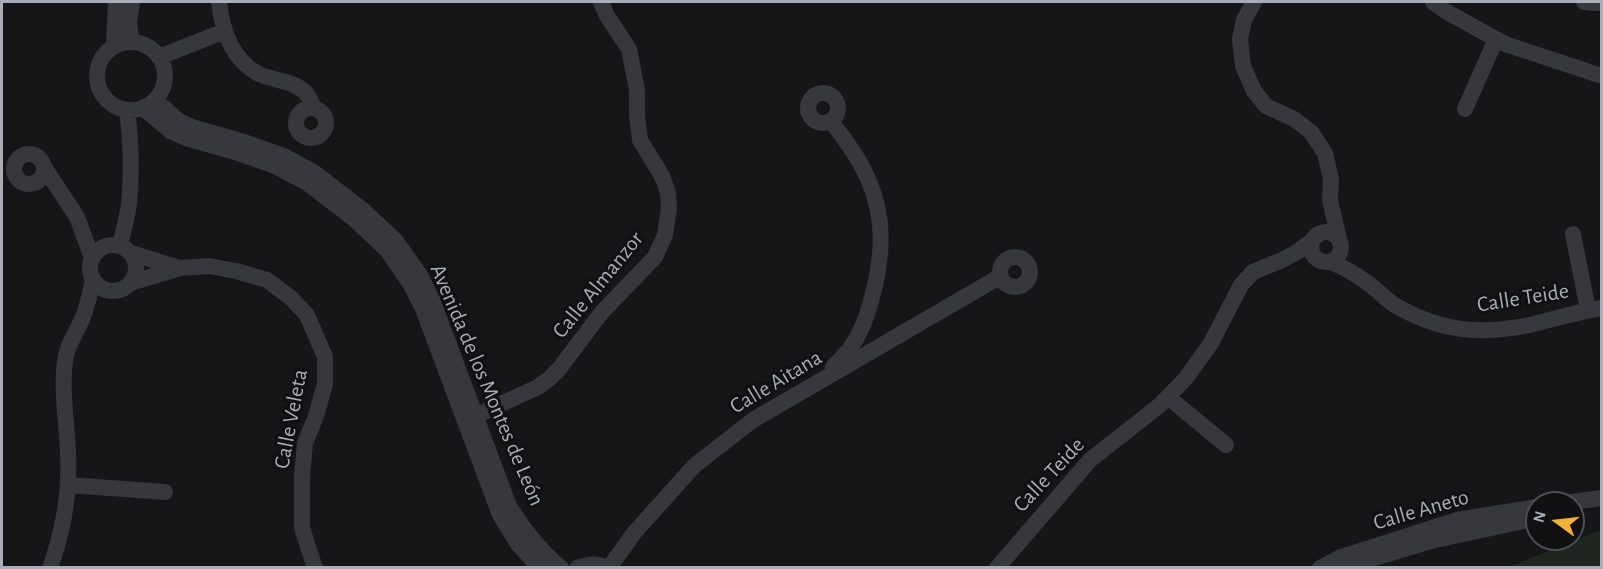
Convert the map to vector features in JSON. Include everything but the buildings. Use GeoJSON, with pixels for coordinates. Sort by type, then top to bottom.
{"type":"FeatureCollection","features":[{"type":"Feature","properties":{"kind":"street"},"geometry":{"type":"LineString","coordinates":[[114,45],[116,2]]}},
{"type":"Feature","properties":{"kind":"street"},"geometry":{"type":"LineString","coordinates":[[131,41],[129,23],[132,2]]}},
{"type":"Feature","properties":{"kind":"street"},"geometry":{"type":"LineString","coordinates":[[219,2],[221,22],[230,45],[241,60],[258,73],[306,92],[314,108]]}},
{"type":"Feature","properties":{"kind":"street","name":"Calle Almanzor"},"geometry":{"type":"LineString","coordinates":[[475,416],[549,380],[602,312],[655,257],[665,235],[669,208],[668,193],[662,176],[640,140],[637,90],[629,49],[607,16],[601,2]]}},
{"type":"Feature","properties":{"kind":"street"},"geometry":{"type":"LineString","coordinates":[[1250,2],[1240,39],[1243,66],[1254,91],[1266,106],[1294,118],[1311,132],[1325,153],[1331,179],[1330,200],[1341,243],[1338,256],[1324,261],[1312,251],[1313,239],[1330,200]]}},
{"type":"Feature","properties":{"kind":"street"},"geometry":{"type":"LineString","coordinates":[[1433,2],[1505,44],[1602,76]]}},
{"type":"Feature","properties":{"kind":"street"},"geometry":{"type":"LineString","coordinates":[[1584,2],[1602,2]]}},
{"type":"Feature","properties":{"kind":"street"},"geometry":{"type":"LineString","coordinates":[[159,57],[225,31]]}},
{"type":"Feature","properties":{"kind":"street"},"geometry":{"type":"LineString","coordinates":[[1465,109],[1496,39]]}},
{"type":"Feature","properties":{"kind":"street"},"geometry":{"type":"LineString","coordinates":[[121,248],[131,175],[130,137],[142,106],[161,91],[165,80],[164,68],[152,49],[142,43],[131,41],[114,45],[99,61],[96,72],[101,93],[108,102],[117,107],[142,106]]}},
{"type":"Feature","properties":{"kind":"street","name":"Avenida de los Montes de León"},"geometry":{"type":"LineString","coordinates":[[142,106],[195,128],[284,156],[315,173],[363,210],[396,240],[420,275],[432,299],[509,506],[527,534],[547,557],[561,567]]}},
{"type":"Feature","properties":{"kind":"street","name":"Avenida de los Montes de León"},"geometry":{"type":"LineString","coordinates":[[142,106],[172,132],[275,166],[307,183],[354,219],[387,250],[411,285],[423,309],[500,515],[518,544],[540,567]]}},
{"type":"Feature","properties":{"kind":"street"},"geometry":{"type":"LineString","coordinates":[[820,381],[852,347],[871,343],[866,320],[879,276],[882,240],[878,212],[869,180],[856,154],[833,119]]}},
{"type":"Feature","properties":{"kind":"street","name":"Calle Veleta"},"geometry":{"type":"LineString","coordinates":[[44,167],[77,217],[92,258]]}},
{"type":"Feature","properties":{"kind":"street","name":"Calle Veleta"},"geometry":{"type":"LineString","coordinates":[[77,217],[121,248],[180,268]]}},
{"type":"Feature","properties":{"kind":"street"},"geometry":{"type":"LineString","coordinates":[[1313,239],[1317,234],[1327,231],[1336,235],[1341,243]]}},
{"type":"Feature","properties":{"kind":"street","name":"Calle Teide"},"geometry":{"type":"LineString","coordinates":[[1282,260],[1324,261],[1344,267],[1395,305],[1423,320],[1455,329],[1494,330],[1529,325],[1595,309],[1574,234]]}},
{"type":"Feature","properties":{"kind":"street","name":"Calle Teide"},"geometry":{"type":"LineString","coordinates":[[997,567],[1090,460],[1168,397],[1186,378],[1211,343],[1240,285],[1253,272],[1297,252],[1313,239]]}},
{"type":"Feature","properties":{"kind":"street","name":"Calle Teide"},"geometry":{"type":"LineString","coordinates":[[1341,243],[1369,284]]}},
{"type":"Feature","properties":{"kind":"street"},"geometry":{"type":"LineString","coordinates":[[82,319],[114,291],[126,287],[136,272],[134,259],[121,248],[104,247],[92,258],[90,272],[102,288],[114,291]]}},
{"type":"Feature","properties":{"kind":"street","name":"Calle Veleta"},"geometry":{"type":"LineString","coordinates":[[130,283],[180,268],[209,266],[267,280],[291,298],[307,315],[325,357],[325,384],[305,443],[302,477],[302,528],[315,567]]}},
{"type":"Feature","properties":{"kind":"street"},"geometry":{"type":"LineString","coordinates":[[50,567],[68,484],[63,378],[65,358],[72,336],[82,319],[93,279]]}},
{"type":"Feature","properties":{"kind":"street","name":"Calle Aitana"},"geometry":{"type":"LineString","coordinates":[[621,567],[636,543],[703,469],[767,418],[855,364],[871,343],[1003,279]]}},
{"type":"Feature","properties":{"kind":"street","name":"Calle Aitana"},"geometry":{"type":"LineString","coordinates":[[608,567],[634,533],[694,466],[753,420],[820,381],[855,364]]}},
{"type":"Feature","properties":{"kind":"street"},"geometry":{"type":"LineString","coordinates":[[1168,397],[1226,445]]}},
{"type":"Feature","properties":{"kind":"street"},"geometry":{"type":"LineString","coordinates":[[68,484],[165,492]]}},
{"type":"Feature","properties":{"kind":"street"},"geometry":{"type":"LineString","coordinates":[[1585,500],[1602,498]]}},
{"type":"Feature","properties":{"kind":"street","name":"Calle Aneto"},"geometry":{"type":"LineString","coordinates":[[1320,567],[1341,557],[1457,520],[1525,509]]}},
{"type":"Feature","properties":{"kind":"street"},"geometry":{"type":"LineString","coordinates":[[1585,511],[1602,509]]}},
{"type":"Feature","properties":{"kind":"street","name":"Calle Aneto"},"geometry":{"type":"LineString","coordinates":[[1349,567],[1431,541],[1525,521]]}},
{"type":"Feature","properties":{"kind":"street"},"geometry":{"type":"LineString","coordinates":[[577,567],[599,564],[608,567]]}},
{"type":"Feature","properties":{"kind":"shaded area"},"geometry":{"type":"Polygon","coordinates":[[[1601,530],[1601,567],[1509,567],[1549,551],[1585,551],[1585,536],[1601,530]]]}}]}
